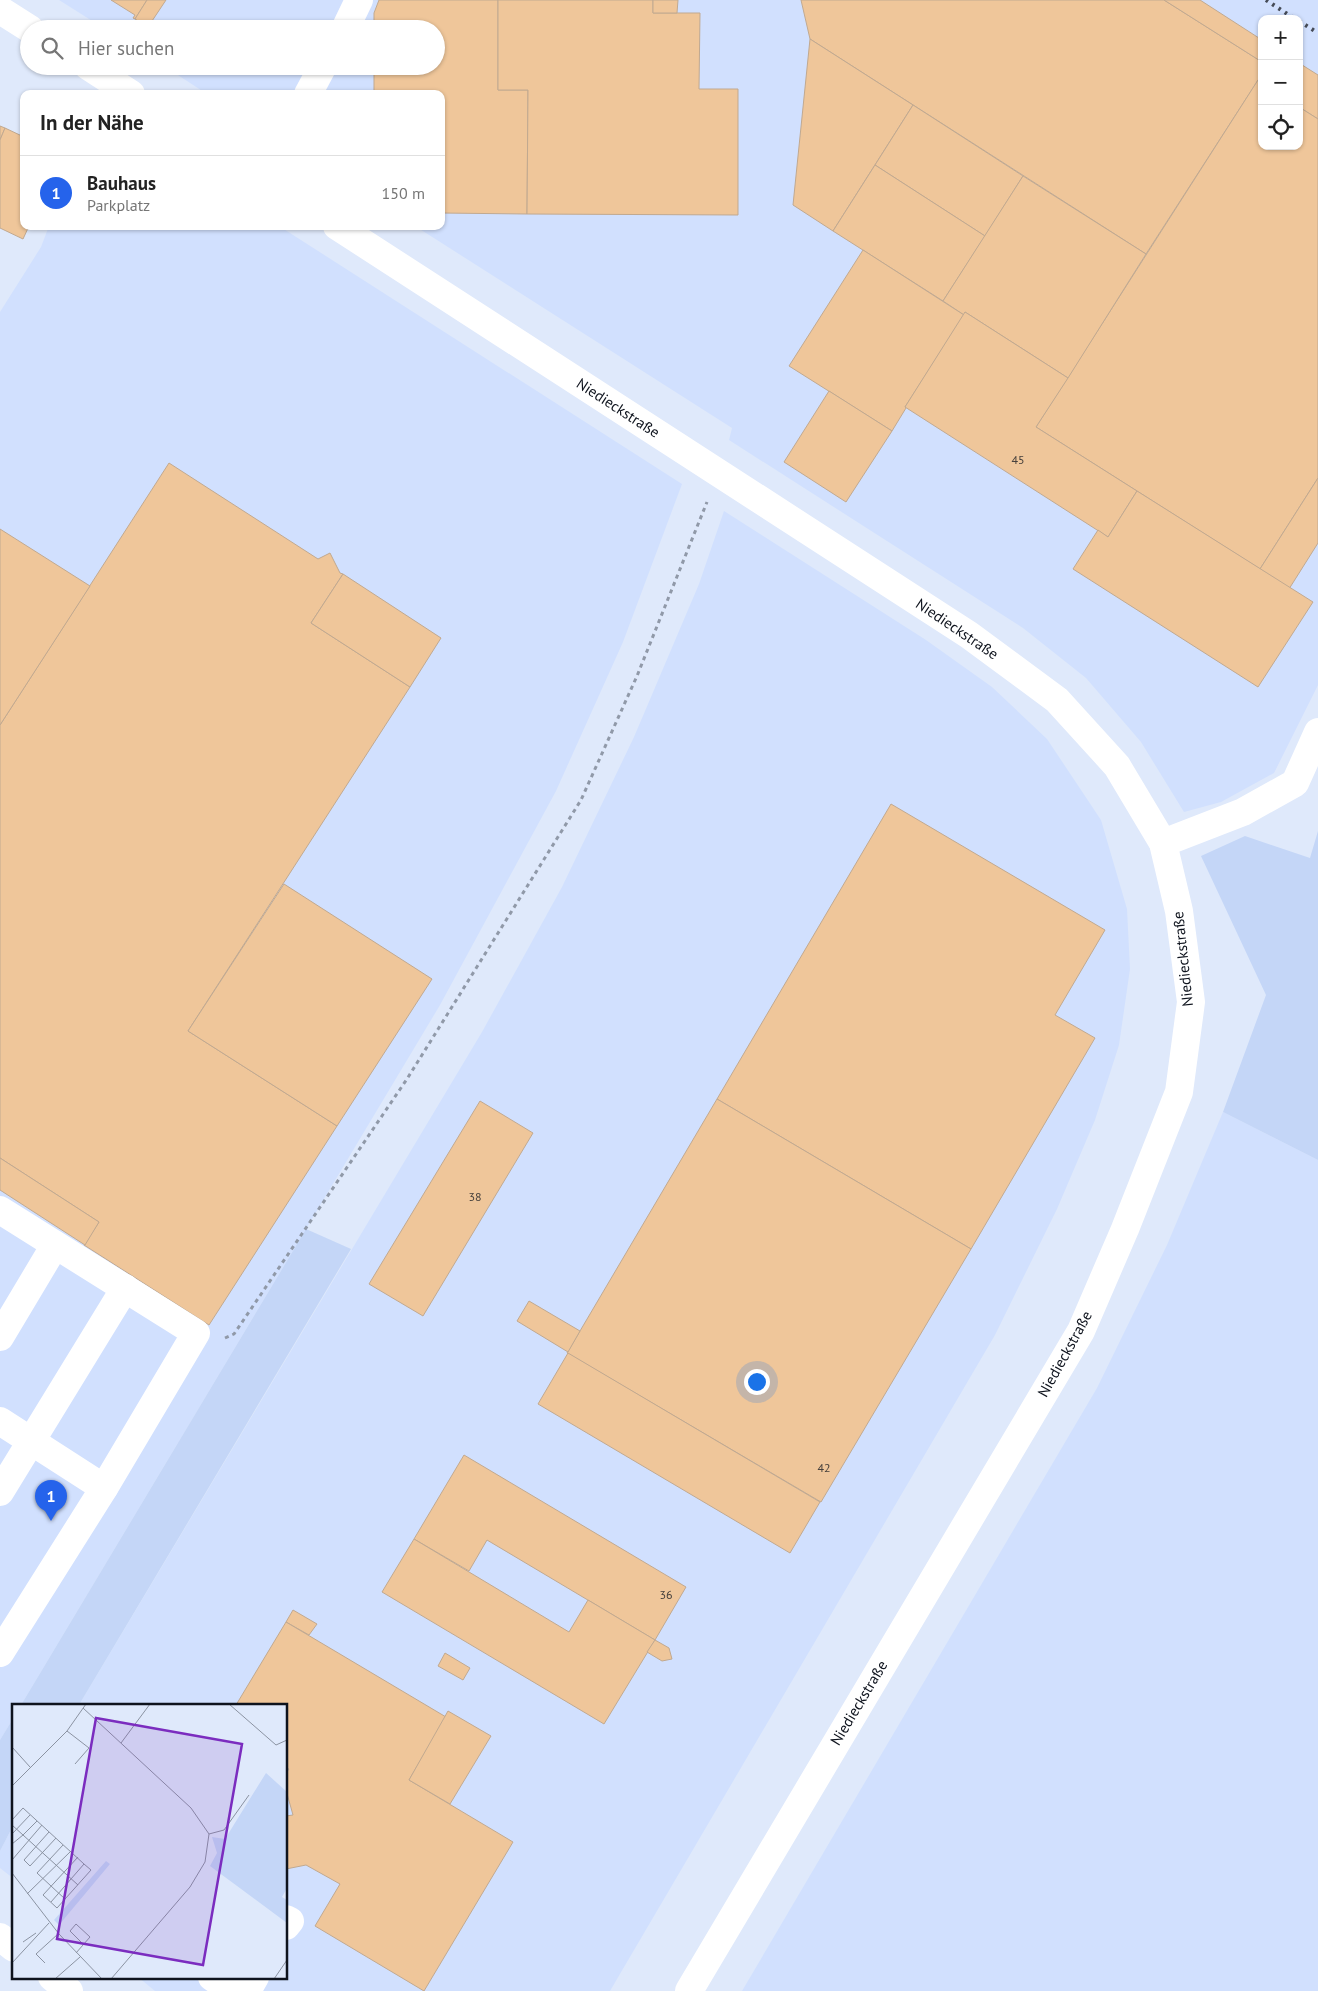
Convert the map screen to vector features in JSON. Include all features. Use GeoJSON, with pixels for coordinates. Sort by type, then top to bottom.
{"type":"FeatureCollection","features":[{"type":"Feature","properties":{"kind":"street"},"geometry":{"type":"LineString","coordinates":[[349,20],[359,0]]}},
{"type":"Feature","properties":{"kind":"street"},"geometry":{"type":"LineString","coordinates":[[0,10],[20,23]]}},
{"type":"Feature","properties":{"kind":"street"},"geometry":{"type":"LineString","coordinates":[[102,75],[125,90]]}},
{"type":"Feature","properties":{"kind":"street"},"geometry":{"type":"LineString","coordinates":[[310,90],[318,75]]}},
{"type":"Feature","properties":{"kind":"street","name":"Niedieckstraße"},"geometry":{"type":"LineString","coordinates":[[342,230],[969,635],[1057,700],[1117,766],[1163,843],[1179,911],[1191,1002],[1179,1092],[1125,1228],[1081,1331],[689,1991]]}},
{"type":"Feature","properties":{"kind":"street"},"geometry":{"type":"LineString","coordinates":[[1163,843],[1243,812],[1295,783],[1318,732]]}},
{"type":"Feature","properties":{"kind":"street"},"geometry":{"type":"LineString","coordinates":[[0,1210],[196,1333],[104,1488],[7,1625],[0,1653]]}},
{"type":"Feature","properties":{"kind":"street"},"geometry":{"type":"LineString","coordinates":[[0,1337],[55,1245]]}},
{"type":"Feature","properties":{"kind":"street"},"geometry":{"type":"LineString","coordinates":[[0,1492],[125,1288]]}},
{"type":"Feature","properties":{"kind":"street"},"geometry":{"type":"LineString","coordinates":[[0,1421],[104,1488]]}},
{"type":"Feature","properties":{"kind":"street"},"geometry":{"type":"LineString","coordinates":[[53,1978],[70,1991]]}},
{"type":"Feature","properties":{"kind":"street"},"geometry":{"type":"LineString","coordinates":[[213,1978],[232,1991]]}},
{"type":"Feature","properties":{"kind":"street"},"geometry":{"type":"LineString","coordinates":[[247,1991],[255,1978]]}},
{"type":"Feature","properties":{"kind":"path"},"geometry":{"type":"LineString","coordinates":[[196,1333],[213,1343],[234,1334],[407,1079],[581,800],[637,676],[719,473]]}},
{"type":"Feature","properties":{"kind":"shaded area"},"geometry":{"type":"Polygon","coordinates":[[[59,0],[1318,0],[1318,685],[1274,773],[1221,802],[1184,812],[1141,742],[1086,678],[1023,628],[729,440],[732,428],[421,230],[445,230],[445,90],[201,90],[178,75],[445,75],[445,20],[91,20],[59,0]]]}},
{"type":"Feature","properties":{"kind":"shaded area"},"geometry":{"type":"Polygon","coordinates":[[[47,230],[285,230],[682,484],[623,642],[556,791],[440,1005],[22,1704],[12,1704],[12,1720],[0,1740],[0,312],[41,247],[47,230]]]}},
{"type":"Feature","properties":{"kind":"shaded area"},"geometry":{"type":"Polygon","coordinates":[[[724,511],[926,640],[992,687],[1047,739],[1101,820],[1127,909],[1130,969],[1119,1045],[1095,1120],[1057,1209],[995,1335],[610,1991],[155,1991],[139,1978],[288,1978],[288,1704],[80,1704],[482,1032],[562,887],[634,737],[699,584],[724,511]]]}},
{"type":"Feature","properties":{"kind":"shaded area"},"geometry":{"type":"Polygon","coordinates":[[[1318,831],[1318,1160],[1223,1112],[1266,995],[1201,856],[1245,836],[1310,858],[1318,831]]]}},
{"type":"Feature","properties":{"kind":"shaded area"},"geometry":{"type":"Polygon","coordinates":[[[1223,1112],[1318,1160],[1318,1991],[742,1991],[1097,1388],[1167,1245],[1223,1112]]]}},
{"type":"Feature","properties":{"kind":"shaded area"},"geometry":{"type":"Polygon","coordinates":[[[306,1229],[351,1249],[80,1704],[22,1704],[306,1229]]]}},
{"type":"Feature","properties":{"kind":"shaded area"},"geometry":{"type":"Polygon","coordinates":[[[12,1720],[12,1828],[0,1851],[0,1740],[12,1720]]]}},
{"type":"Feature","properties":{"kind":"shaded area"},"geometry":{"type":"Polygon","coordinates":[[[12,1828],[12,1877],[0,1868],[0,1851],[12,1828]]]}},
{"type":"Feature","properties":{"kind":"building"},"geometry":{"type":"Polygon","coordinates":[[[111,0],[147,0],[135,19],[133,18],[135,15],[111,0]]]}},
{"type":"Feature","properties":{"kind":"building"},"geometry":{"type":"Polygon","coordinates":[[[147,0],[166,0],[153,20],[135,19],[147,0]]]}},
{"type":"Feature","properties":{"kind":"building"},"geometry":{"type":"Polygon","coordinates":[[[379,0],[498,0],[498,90],[528,90],[527,214],[445,213],[445,90],[374,90],[374,75],[445,75],[445,20],[374,20],[374,13],[379,0]]]}},
{"type":"Feature","properties":{"kind":"building"},"geometry":{"type":"Polygon","coordinates":[[[498,0],[653,0],[653,13],[700,13],[699,89],[738,89],[738,215],[527,214],[528,90],[498,90],[498,0]]]}},
{"type":"Feature","properties":{"kind":"building"},"geometry":{"type":"Polygon","coordinates":[[[653,0],[678,0],[677,13],[653,13],[653,0]]]}},
{"type":"Feature","properties":{"kind":"building"},"geometry":{"type":"Polygon","coordinates":[[[801,0],[1164,0],[1258,59],[1258,80],[1146,254],[810,39],[801,0]]]}},
{"type":"Feature","properties":{"kind":"building"},"geometry":{"type":"Polygon","coordinates":[[[1164,0],[1200,0],[1258,37],[1258,59],[1164,0]]]}},
{"type":"Feature","properties":{"kind":"building"},"geometry":{"type":"Polygon","coordinates":[[[810,39],[913,105],[833,231],[793,205],[810,39]]]}},
{"type":"Feature","properties":{"kind":"building"},"geometry":{"type":"Polygon","coordinates":[[[1303,66],[1318,75],[1318,119],[1303,110],[1303,66]]]}},
{"type":"Feature","properties":{"kind":"building"},"geometry":{"type":"Polygon","coordinates":[[[1258,80],[1258,150],[1303,150],[1303,110],[1318,119],[1318,478],[1260,569],[1036,427],[1258,80]]]}},
{"type":"Feature","properties":{"kind":"building"},"geometry":{"type":"Polygon","coordinates":[[[913,105],[1023,176],[985,236],[875,165],[913,105]]]}},
{"type":"Feature","properties":{"kind":"building"},"geometry":{"type":"Polygon","coordinates":[[[0,126],[5,128],[0,140],[0,126]]]}},
{"type":"Feature","properties":{"kind":"building"},"geometry":{"type":"Polygon","coordinates":[[[5,128],[20,135],[20,230],[27,230],[23,239],[0,228],[0,140],[5,128]]]}},
{"type":"Feature","properties":{"kind":"building"},"geometry":{"type":"Polygon","coordinates":[[[875,165],[985,236],[943,301],[833,231],[875,165]]]}},
{"type":"Feature","properties":{"kind":"building"},"geometry":{"type":"Polygon","coordinates":[[[1023,176],[1146,254],[1068,378],[965,312],[964,315],[943,301],[1023,176]]]}},
{"type":"Feature","properties":{"kind":"building"},"geometry":{"type":"Polygon","coordinates":[[[863,250],[964,315],[905,407],[892,431],[789,366],[863,250]]]}},
{"type":"Feature","properties":{"kind":"building"},"geometry":{"type":"Polygon","coordinates":[[[965,312],[1068,378],[1036,427],[1137,491],[1108,537],[905,407],[965,312]]]}},
{"type":"Feature","properties":{"kind":"building"},"geometry":{"type":"Polygon","coordinates":[[[829,391],[892,431],[846,502],[784,462],[829,391]]]}},
{"type":"Feature","properties":{"kind":"building"},"geometry":{"type":"Polygon","coordinates":[[[169,463],[318,559],[330,553],[340,573],[343,574],[311,623],[410,687],[188,1031],[337,1126],[209,1325],[84,1245],[99,1222],[0,1158],[0,725],[169,463]]]}},
{"type":"Feature","properties":{"kind":"building"},"geometry":{"type":"Polygon","coordinates":[[[1318,478],[1318,543],[1289,589],[1260,569],[1318,478]]]}},
{"type":"Feature","properties":{"kind":"building"},"geometry":{"type":"Polygon","coordinates":[[[1137,491],[1313,602],[1258,687],[1073,569],[1098,530],[1108,537],[1137,491]]]}},
{"type":"Feature","properties":{"kind":"building"},"geometry":{"type":"Polygon","coordinates":[[[0,529],[90,586],[0,725],[0,529]]]}},
{"type":"Feature","properties":{"kind":"building"},"geometry":{"type":"Polygon","coordinates":[[[343,574],[441,638],[410,687],[311,623],[343,574]]]}},
{"type":"Feature","properties":{"kind":"building"},"geometry":{"type":"Polygon","coordinates":[[[891,804],[1105,930],[1055,1015],[1095,1038],[971,1249],[717,1099],[891,804]]]}},
{"type":"Feature","properties":{"kind":"building"},"geometry":{"type":"Polygon","coordinates":[[[284,884],[432,979],[337,1126],[188,1031],[284,884]]]}},
{"type":"Feature","properties":{"kind":"building"},"geometry":{"type":"Polygon","coordinates":[[[717,1099],[971,1249],[821,1502],[567,1353],[717,1099]]]}},
{"type":"Feature","properties":{"kind":"building"},"geometry":{"type":"Polygon","coordinates":[[[480,1101],[533,1133],[423,1316],[369,1284],[480,1101]]]}},
{"type":"Feature","properties":{"kind":"building"},"geometry":{"type":"Polygon","coordinates":[[[0,1158],[99,1222],[85,1245],[0,1190],[0,1158]]]}},
{"type":"Feature","properties":{"kind":"building"},"geometry":{"type":"Polygon","coordinates":[[[529,1301],[580,1331],[568,1352],[517,1321],[529,1301]]]}},
{"type":"Feature","properties":{"kind":"building"},"geometry":{"type":"Polygon","coordinates":[[[568,1353],[820,1502],[790,1553],[538,1404],[568,1353]]]}},
{"type":"Feature","properties":{"kind":"building"},"geometry":{"type":"Polygon","coordinates":[[[464,1455],[686,1587],[655,1640],[487,1540],[469,1571],[414,1539],[464,1455]]]}},
{"type":"Feature","properties":{"kind":"building"},"geometry":{"type":"Polygon","coordinates":[[[414,1539],[569,1632],[588,1600],[655,1640],[604,1724],[382,1592],[414,1539]]]}},
{"type":"Feature","properties":{"kind":"building"},"geometry":{"type":"Polygon","coordinates":[[[293,1610],[317,1624],[309,1635],[286,1622],[293,1610]]]}},
{"type":"Feature","properties":{"kind":"building"},"geometry":{"type":"Polygon","coordinates":[[[286,1622],[446,1717],[409,1780],[513,1842],[424,1991],[315,1926],[340,1884],[306,1865],[288,1869],[288,1816],[293,1815],[288,1797],[288,1704],[237,1704],[286,1622]]]}},
{"type":"Feature","properties":{"kind":"building"},"geometry":{"type":"Polygon","coordinates":[[[655,1640],[669,1648],[672,1659],[662,1661],[647,1652],[655,1640]]]}},
{"type":"Feature","properties":{"kind":"building"},"geometry":{"type":"Polygon","coordinates":[[[445,1653],[470,1668],[463,1680],[438,1666],[445,1653]]]}},
{"type":"Feature","properties":{"kind":"building"},"geometry":{"type":"Polygon","coordinates":[[[448,1711],[491,1736],[450,1804],[409,1780],[448,1711]]]}},
{"type":"Feature","properties":{"kind":"railway"},"geometry":{"type":"LineString","coordinates":[[1266,0],[1289,15]]}},
{"type":"Feature","properties":{"kind":"railway"},"geometry":{"type":"LineString","coordinates":[[1303,24],[1318,33]]}},
{"type":"Feature","properties":{"kind":"place","name":"Bauhaus"},"geometry":{"type":"Point","coordinates":[51,1521]}}]}
